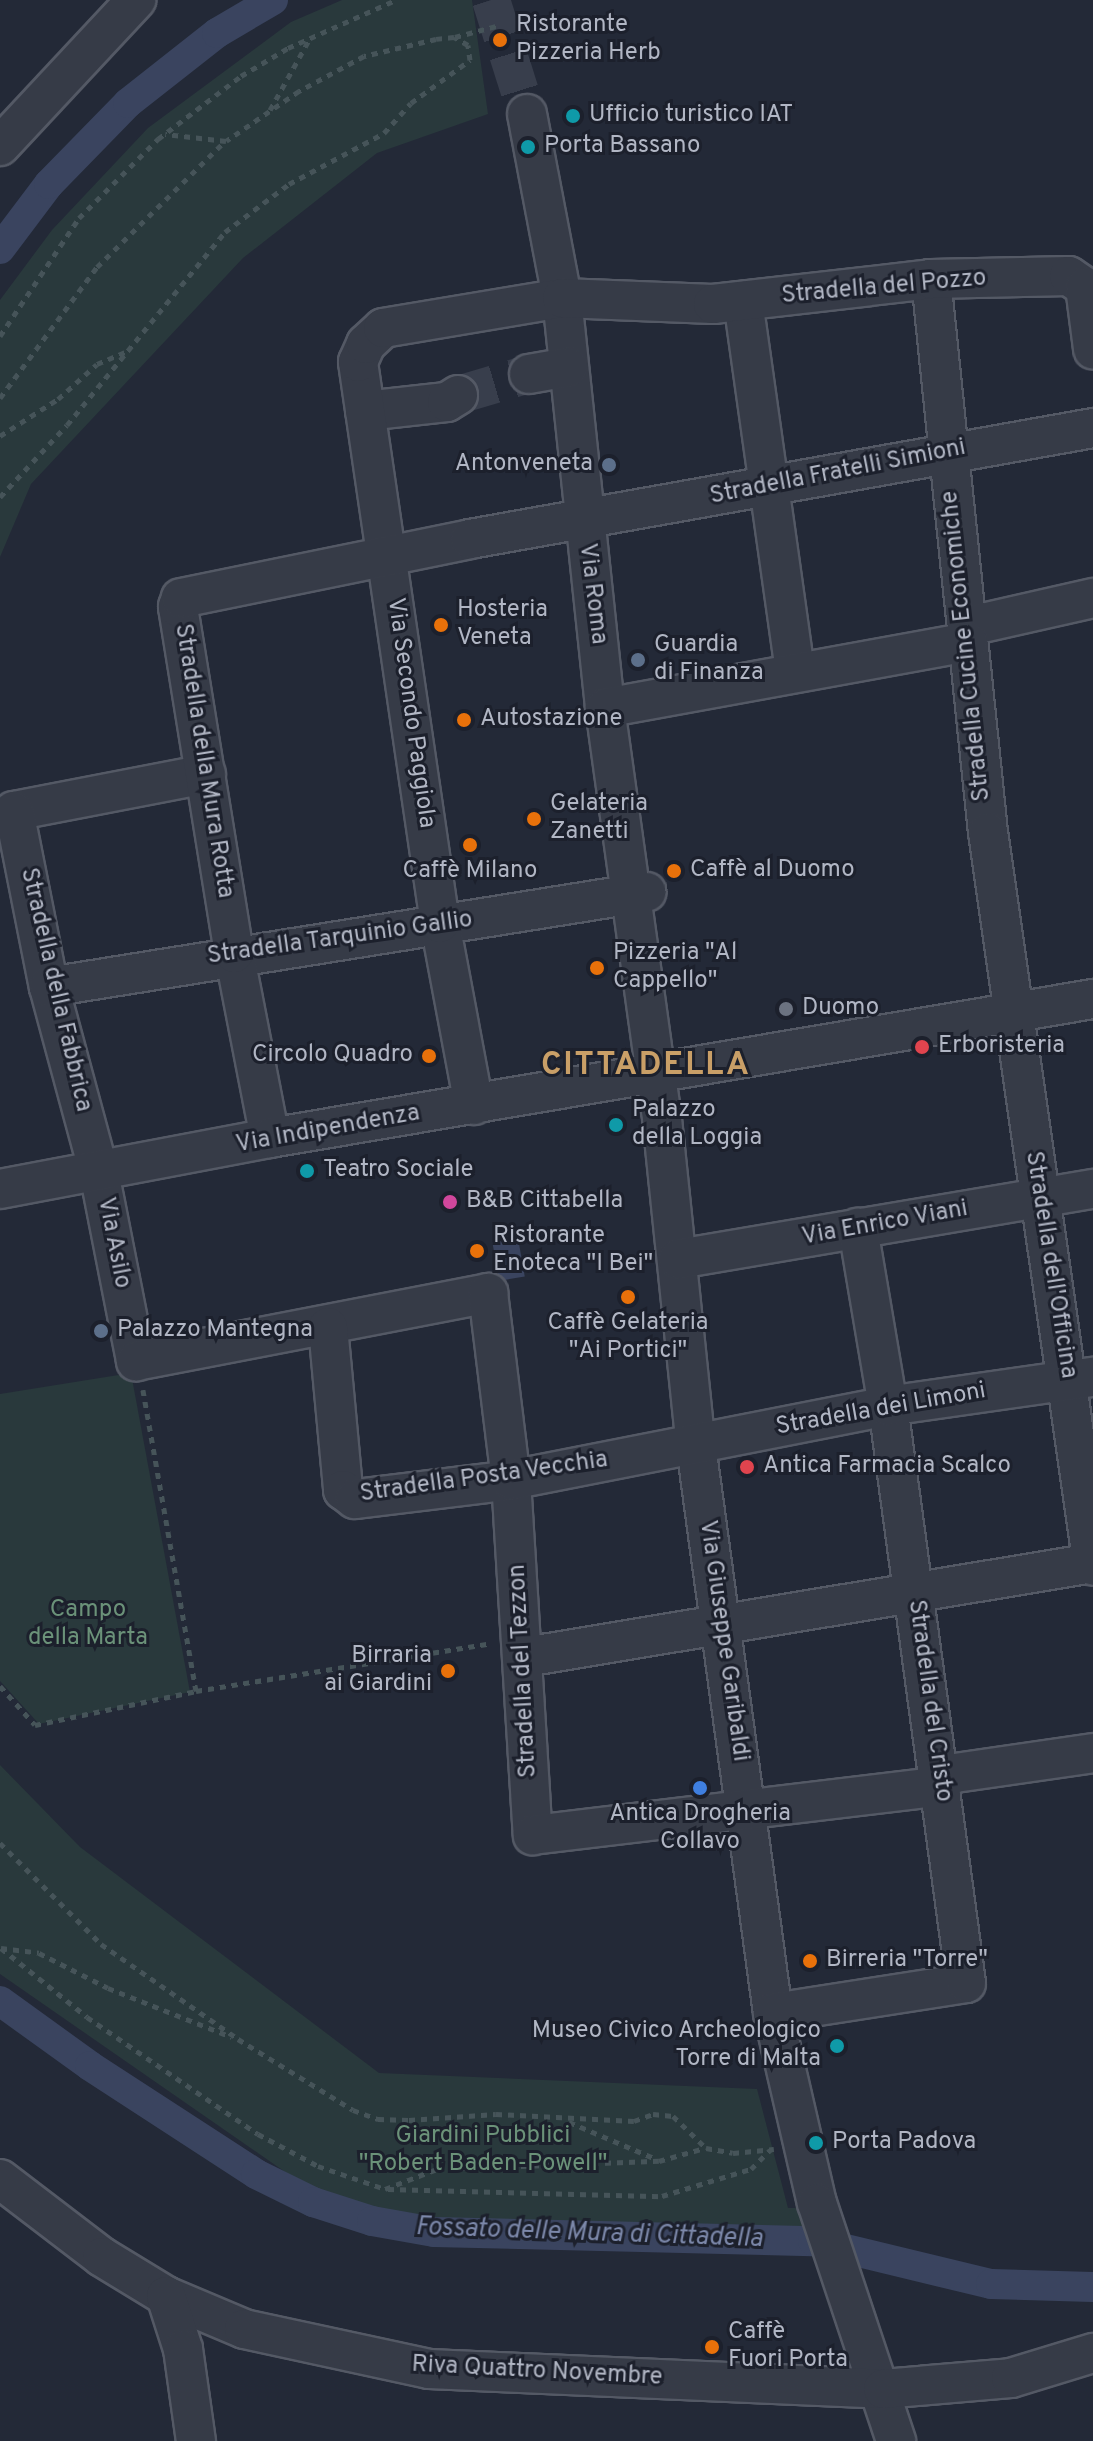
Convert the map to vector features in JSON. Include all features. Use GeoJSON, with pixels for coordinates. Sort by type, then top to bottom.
{"type":"FeatureCollection","features":[{"type":"Feature","properties":{"kind":"street"},"geometry":{"type":"LineString","coordinates":[[0,146],[136,0]]}},
{"type":"Feature","properties":{"kind":"street","name":"Via Roma"},"geometry":{"type":"LineString","coordinates":[[527,114],[562,298],[605,708],[639,893],[657,1075]]}},
{"type":"Feature","properties":{"kind":"street","name":"Stradella del Pozzo"},"geometry":{"type":"LineString","coordinates":[[383,328],[562,298],[728,302],[931,279],[1069,276],[1085,287],[1093,349]]}},
{"type":"Feature","properties":{"kind":"street","name":"Stradella Cucine Economiche"},"geometry":{"type":"LineString","coordinates":[[931,279],[945,451],[969,634],[1011,1012]]}},
{"type":"Feature","properties":{"kind":"street"},"geometry":{"type":"LineString","coordinates":[[728,302],[766,488],[795,670]]}},
{"type":"Feature","properties":{"kind":"street","name":"Via Secondo Paggiola"},"geometry":{"type":"LineString","coordinates":[[383,328],[366,344],[358,362],[440,923],[474,1105]]}},
{"type":"Feature","properties":{"kind":"street"},"geometry":{"type":"LineString","coordinates":[[529,374],[568,367]]}},
{"type":"Feature","properties":{"kind":"street"},"geometry":{"type":"LineString","coordinates":[[365,411],[447,402],[458,395]]}},
{"type":"Feature","properties":{"kind":"street","name":"Stradella Fratelli Simioni"},"geometry":{"type":"LineString","coordinates":[[583,521],[945,451],[1093,428]]}},
{"type":"Feature","properties":{"kind":"street","name":"Stradella della Mura Rotta"},"geometry":{"type":"LineString","coordinates":[[270,1138],[234,953],[178,607],[181,598],[387,556],[583,521]]}},
{"type":"Feature","properties":{"kind":"street"},"geometry":{"type":"LineString","coordinates":[[605,708],[969,634],[1093,598]]}},
{"type":"Feature","properties":{"kind":"street","name":"Stradella della Fabbrica"},"geometry":{"type":"LineString","coordinates":[[99,1172],[49,987],[14,811],[206,774]]}},
{"type":"Feature","properties":{"kind":"street","name":"Stradella Tarquinio Gallio"},"geometry":{"type":"LineString","coordinates":[[49,987],[234,953],[639,893]]}},
{"type":"Feature","properties":{"kind":"street","name":"Via Indipendenza"},"geometry":{"type":"LineString","coordinates":[[0,1189],[270,1138],[1093,999]]}},
{"type":"Feature","properties":{"kind":"street","name":"Stradella dell'Officina"},"geometry":{"type":"LineString","coordinates":[[1011,1012],[1039,1198],[1080,1378],[1093,1564]]}},
{"type":"Feature","properties":{"kind":"street","name":"Via Giuseppe Garibaldi"},"geometry":{"type":"LineString","coordinates":[[657,1075],[696,1446],[773,2013],[817,2203],[883,2389],[896,2441]]}},
{"type":"Feature","properties":{"kind":"street","name":"Via Asilo"},"geometry":{"type":"LineString","coordinates":[[99,1172],[140,1360]]}},
{"type":"Feature","properties":{"kind":"street","name":"Via Enrico Viani"},"geometry":{"type":"LineString","coordinates":[[678,1259],[1093,1189]]}},
{"type":"Feature","properties":{"kind":"street","name":"Stradella del Cristo"},"geometry":{"type":"LineString","coordinates":[[773,2013],[966,1983],[942,1780],[888,1406],[858,1228]]}},
{"type":"Feature","properties":{"kind":"street","name":"Stradella del Tezzon"},"geometry":{"type":"LineString","coordinates":[[328,1327],[488,1293],[511,1480],[524,1648],[533,1835],[747,1810]]}},
{"type":"Feature","properties":{"kind":"street"},"geometry":{"type":"LineString","coordinates":[[140,1360],[328,1327]]}},
{"type":"Feature","properties":{"kind":"street","name":"Stradella Posta Vecchia"},"geometry":{"type":"LineString","coordinates":[[328,1327],[346,1496],[511,1480],[696,1446]]}},
{"type":"Feature","properties":{"kind":"street","name":"Stradella dei Limoni"},"geometry":{"type":"LineString","coordinates":[[696,1446],[888,1406],[1080,1378]]}},
{"type":"Feature","properties":{"kind":"street"},"geometry":{"type":"LineString","coordinates":[[524,1648],[721,1628],[1093,1564]]}},
{"type":"Feature","properties":{"kind":"street"},"geometry":{"type":"LineString","coordinates":[[747,1810],[1093,1753]]}},
{"type":"Feature","properties":{"kind":"street","name":"Riva Quattro Novembre"},"geometry":{"type":"LineString","coordinates":[[0,2179],[102,2257],[166,2296],[244,2329],[429,2369],[883,2389],[1011,2378],[1093,2353]]}},
{"type":"Feature","properties":{"kind":"street"},"geometry":{"type":"LineString","coordinates":[[166,2296],[183,2349],[196,2441]]}},
{"type":"Feature","properties":{"kind":"path"},"geometry":{"type":"LineString","coordinates":[[0,336],[79,218],[165,134],[241,76],[311,36],[396,0]]}},
{"type":"Feature","properties":{"kind":"path"},"geometry":{"type":"LineString","coordinates":[[0,398],[97,267],[226,141],[270,111],[364,56],[500,25]]}},
{"type":"Feature","properties":{"kind":"path"},"geometry":{"type":"LineString","coordinates":[[270,111],[311,36]]}},
{"type":"Feature","properties":{"kind":"path"},"geometry":{"type":"LineString","coordinates":[[0,497],[225,232],[289,184],[384,133],[411,103],[470,60],[468,45],[454,37]]}},
{"type":"Feature","properties":{"kind":"path"},"geometry":{"type":"LineString","coordinates":[[165,134],[226,141]]}},
{"type":"Feature","properties":{"kind":"path"},"geometry":{"type":"LineString","coordinates":[[0,436],[58,399],[97,364],[126,352]]}},
{"type":"Feature","properties":{"kind":"path"},"geometry":{"type":"LineString","coordinates":[[140,1360],[196,1691]]}},
{"type":"Feature","properties":{"kind":"path"},"geometry":{"type":"LineString","coordinates":[[0,1686],[35,1725],[196,1691],[524,1648]]}},
{"type":"Feature","properties":{"kind":"path"},"geometry":{"type":"LineString","coordinates":[[0,1843],[101,1944],[238,2039],[353,2110],[378,2119],[496,2114],[565,2120],[673,2116],[706,2148]]}},
{"type":"Feature","properties":{"kind":"path"},"geometry":{"type":"LineString","coordinates":[[0,1948],[39,1953],[108,1988],[238,2039]]}},
{"type":"Feature","properties":{"kind":"path"},"geometry":{"type":"LineString","coordinates":[[0,1948],[87,2017],[258,2134],[318,2166],[385,2189],[662,2196],[751,2169],[770,2150],[733,2153],[706,2148],[659,2161],[437,2169],[385,2189]]}},
{"type":"Feature","properties":{"kind":"path"},"geometry":{"type":"LineString","coordinates":[[565,2120],[659,2161]]}},
{"type":"Feature","properties":{"kind":"green space"},"geometry":{"type":"Polygon","coordinates":[[[342,0],[472,0],[488,114],[377,153],[243,258],[31,484],[0,557],[0,300],[52,230],[148,128],[291,22],[342,0]]]}},
{"type":"Feature","properties":{"kind":"green space","name":"Campo della Marta"},"geometry":{"type":"Polygon","coordinates":[[[131,1373],[190,1692],[39,1724],[0,1681],[0,1394],[131,1373]]]}},
{"type":"Feature","properties":{"kind":"green space","name":"Giardini Pubblici \"Robert Baden-Powell\""},"geometry":{"type":"Polygon","coordinates":[[[0,1765],[80,1847],[379,2073],[757,2089],[788,2208],[807,2208],[816,2229],[483,2226],[382,2214],[301,2183],[0,1974],[0,1765]]]}},
{"type":"Feature","properties":{"kind":"water"},"geometry":{"type":"Polygon","coordinates":[[[518,1238],[525,1276],[499,1281],[492,1243],[518,1238]]]}},
{"type":"Feature","properties":{"kind":"waterway","name":"Fossato delle Mura di Cittadella"},"geometry":{"type":"LineString","coordinates":[[0,249],[49,184],[128,103],[217,33],[273,0]]}},
{"type":"Feature","properties":{"kind":"waterway","name":"Fossato delle Mura di Cittadella"},"geometry":{"type":"LineString","coordinates":[[0,2001],[90,2066],[256,2174],[313,2202],[372,2221],[434,2232],[813,2241],[991,2284],[1093,2287]]}},
{"type":"Feature","properties":{"kind":"tunnel"},"geometry":{"type":"LineString","coordinates":[[491,0],[527,114]]}},
{"type":"Feature","properties":{"kind":"tunnel"},"geometry":{"type":"LineString","coordinates":[[458,395],[529,374]]}},
{"type":"Feature","properties":{"kind":"place","name":"Ristorante Pizzeria Herb"},"geometry":{"type":"Point","coordinates":[500,40]}},
{"type":"Feature","properties":{"kind":"place","name":"Ufficio turistico IAT"},"geometry":{"type":"Point","coordinates":[573,116]}},
{"type":"Feature","properties":{"kind":"place","name":"Porta Bassano"},"geometry":{"type":"Point","coordinates":[528,147]}},
{"type":"Feature","properties":{"kind":"place","name":"Antonveneta"},"geometry":{"type":"Point","coordinates":[609,465]}},
{"type":"Feature","properties":{"kind":"place","name":"Hosteria Veneta"},"geometry":{"type":"Point","coordinates":[441,625]}},
{"type":"Feature","properties":{"kind":"place","name":"Guardia di Finanza"},"geometry":{"type":"Point","coordinates":[638,660]}},
{"type":"Feature","properties":{"kind":"place","name":"Autostazione"},"geometry":{"type":"Point","coordinates":[464,720]}},
{"type":"Feature","properties":{"kind":"place","name":"Gelateria Zanetti"},"geometry":{"type":"Point","coordinates":[534,819]}},
{"type":"Feature","properties":{"kind":"place","name":"Caffè Milano"},"geometry":{"type":"Point","coordinates":[470,845]}},
{"type":"Feature","properties":{"kind":"place","name":"Caffè al Duomo"},"geometry":{"type":"Point","coordinates":[674,871]}},
{"type":"Feature","properties":{"kind":"place","name":"Pizzeria \"Al Cappello\""},"geometry":{"type":"Point","coordinates":[597,968]}},
{"type":"Feature","properties":{"kind":"place","name":"Duomo"},"geometry":{"type":"Point","coordinates":[786,1009]}},
{"type":"Feature","properties":{"kind":"place","name":"Erboristeria"},"geometry":{"type":"Point","coordinates":[922,1047]}},
{"type":"Feature","properties":{"kind":"place","name":"Circolo Quadro"},"geometry":{"type":"Point","coordinates":[429,1056]}},
{"type":"Feature","properties":{"kind":"place","name":"Palazzo della Loggia"},"geometry":{"type":"Point","coordinates":[616,1125]}},
{"type":"Feature","properties":{"kind":"place","name":"Teatro Sociale"},"geometry":{"type":"Point","coordinates":[307,1171]}},
{"type":"Feature","properties":{"kind":"place","name":"B&B Cittabella"},"geometry":{"type":"Point","coordinates":[450,1202]}},
{"type":"Feature","properties":{"kind":"place","name":"Ristorante Enoteca \"I Bei\""},"geometry":{"type":"Point","coordinates":[477,1251]}},
{"type":"Feature","properties":{"kind":"place","name":"Caffè Gelateria \"Ai Portici\""},"geometry":{"type":"Point","coordinates":[628,1297]}},
{"type":"Feature","properties":{"kind":"place","name":"Palazzo Mantegna"},"geometry":{"type":"Point","coordinates":[101,1331]}},
{"type":"Feature","properties":{"kind":"place","name":"Antica Farmacia Scalco"},"geometry":{"type":"Point","coordinates":[747,1467]}},
{"type":"Feature","properties":{"kind":"place","name":"Birraria ai Giardini"},"geometry":{"type":"Point","coordinates":[448,1671]}},
{"type":"Feature","properties":{"kind":"place","name":"Antica Drogheria Collavo"},"geometry":{"type":"Point","coordinates":[700,1788]}},
{"type":"Feature","properties":{"kind":"place","name":"Birreria \"Torre\""},"geometry":{"type":"Point","coordinates":[810,1961]}},
{"type":"Feature","properties":{"kind":"place","name":"Museo Civico Archeologico Torre di Malta"},"geometry":{"type":"Point","coordinates":[837,2046]}},
{"type":"Feature","properties":{"kind":"place","name":"Porta Padova"},"geometry":{"type":"Point","coordinates":[816,2143]}},
{"type":"Feature","properties":{"kind":"place","name":"Caffè Fuori Porta"},"geometry":{"type":"Point","coordinates":[712,2347]}},
{"type":"Feature","properties":{"kind":"district","name":"CITTADELLA"},"geometry":{"type":"Point","coordinates":[646,1066]}}]}
